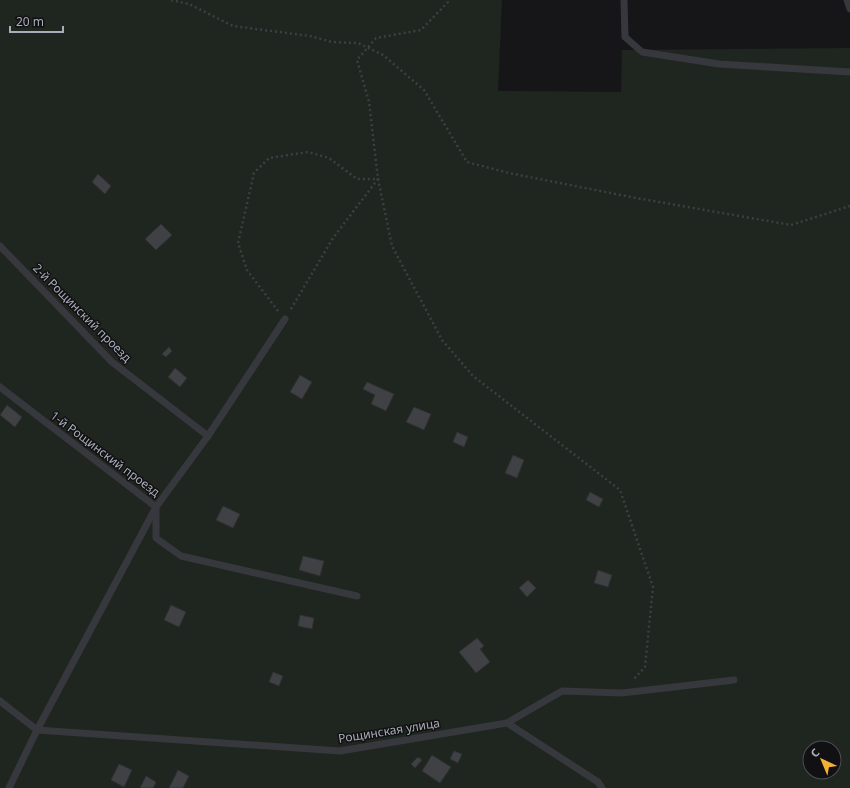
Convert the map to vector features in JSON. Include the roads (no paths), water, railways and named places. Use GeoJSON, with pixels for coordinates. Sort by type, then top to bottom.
{"type":"FeatureCollection","features":[{"type":"Feature","properties":{"kind":"lane"},"geometry":{"type":"LineString","coordinates":[[624,0],[625,38],[642,52],[719,64],[850,72]]}},
{"type":"Feature","properties":{"kind":"lane"},"geometry":{"type":"LineString","coordinates":[[847,0],[850,9]]}},
{"type":"Feature","properties":{"kind":"lane","name":"2-й Рощинский проезд"},"geometry":{"type":"LineString","coordinates":[[0,246],[112,362],[208,436]]}},
{"type":"Feature","properties":{"kind":"lane"},"geometry":{"type":"LineString","coordinates":[[9,788],[156,506],[208,436],[285,319]]}},
{"type":"Feature","properties":{"kind":"lane","name":"1-й Рощинский проезд"},"geometry":{"type":"LineString","coordinates":[[0,387],[156,506],[156,538],[181,556],[357,596]]}},
{"type":"Feature","properties":{"kind":"lane","name":"Рощинская улица"},"geometry":{"type":"LineString","coordinates":[[38,730],[340,751],[507,723],[562,691],[622,693],[734,680]]}},
{"type":"Feature","properties":{"kind":"lane"},"geometry":{"type":"LineString","coordinates":[[0,701],[38,730]]}},
{"type":"Feature","properties":{"kind":"lane"},"geometry":{"type":"LineString","coordinates":[[507,723],[598,782],[602,788]]}}]}
